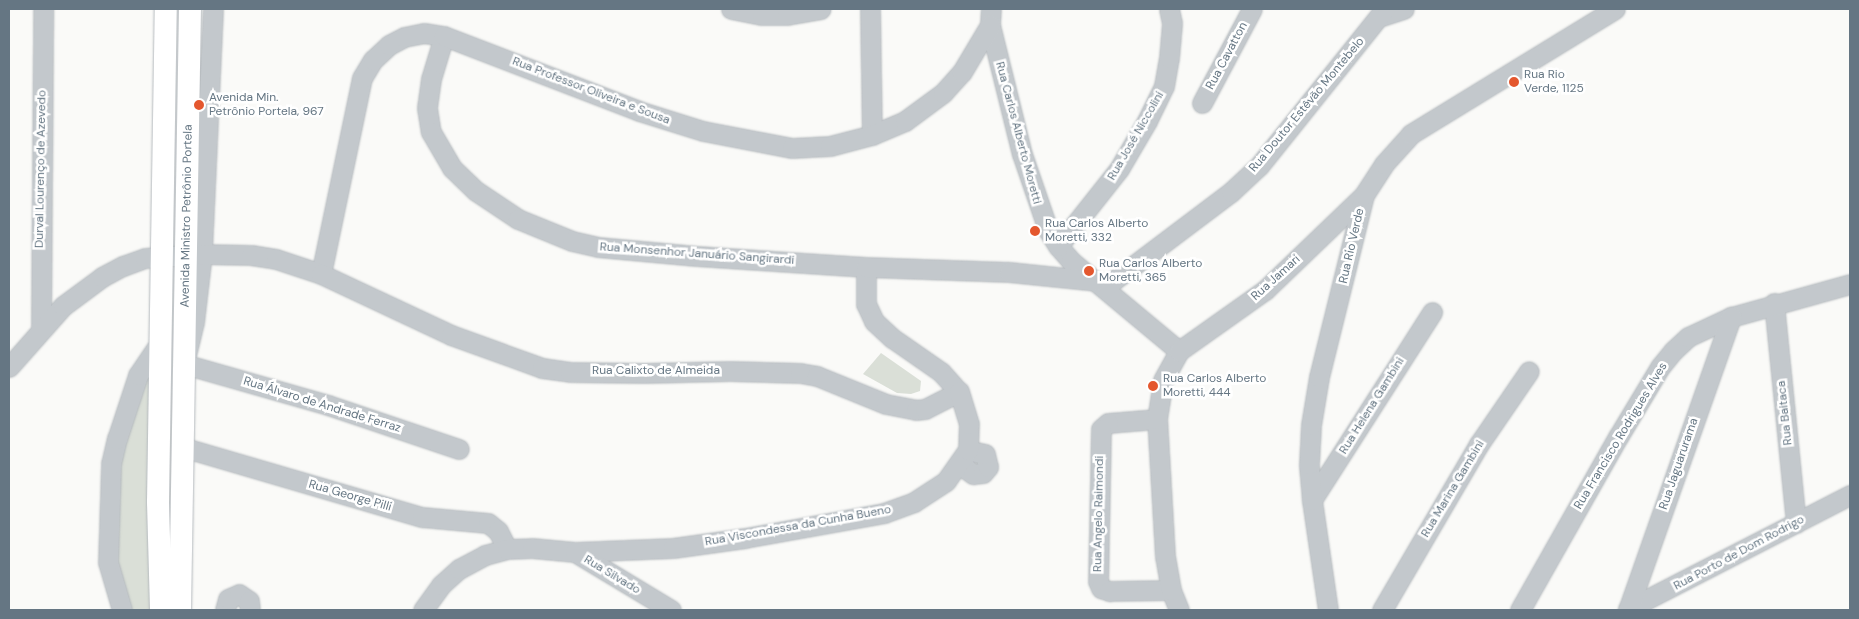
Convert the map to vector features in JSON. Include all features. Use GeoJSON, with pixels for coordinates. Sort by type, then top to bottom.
{"type":"FeatureCollection","features":[{"type":"Feature","properties":{"kind":"main road","name":"Avenida Ministro Petrônio Portela"},"geometry":{"type":"LineString","coordinates":[[161,610],[158,502],[166,9]]}},
{"type":"Feature","properties":{"kind":"main road","name":"Avenida Ministro Petrônio Portela"},"geometry":{"type":"LineString","coordinates":[[180,610],[184,364],[195,254],[190,9]]}},
{"type":"Feature","properties":{"kind":"street","name":"Durval Lourenço de Azevedo"},"geometry":{"type":"LineString","coordinates":[[40,329],[43,9]]}},
{"type":"Feature","properties":{"kind":"street","name":"Avenida Ministro Petrônio Portela"},"geometry":{"type":"LineString","coordinates":[[195,254],[213,9]]}},
{"type":"Feature","properties":{"kind":"street"},"geometry":{"type":"LineString","coordinates":[[731,9],[762,15],[787,14],[820,9]]}},
{"type":"Feature","properties":{"kind":"street"},"geometry":{"type":"LineString","coordinates":[[870,9],[872,135]]}},
{"type":"Feature","properties":{"kind":"street","name":"Rua José Niccolini"},"geometry":{"type":"LineString","coordinates":[[1058,246],[1119,169],[1147,122],[1164,86],[1172,23],[1170,9]]}},
{"type":"Feature","properties":{"kind":"street","name":"Rua Cavatton"},"geometry":{"type":"LineString","coordinates":[[1202,103],[1252,9]]}},
{"type":"Feature","properties":{"kind":"street"},"geometry":{"type":"LineString","coordinates":[[1382,13],[1404,9]]}},
{"type":"Feature","properties":{"kind":"street","name":"Rua Rio Verde"},"geometry":{"type":"LineString","coordinates":[[1328,610],[1312,500],[1309,464],[1311,425],[1319,376],[1364,195],[1384,164],[1410,134],[1615,9]]}},
{"type":"Feature","properties":{"kind":"street","name":"Rua Doutor Estêvão Montebelo"},"geometry":{"type":"LineString","coordinates":[[1101,284],[1231,192],[1259,166],[1382,13]]}},
{"type":"Feature","properties":{"kind":"street","name":"Rua Professor Oliveira e Sousa"},"geometry":{"type":"LineString","coordinates":[[321,274],[362,78],[373,60],[388,45],[404,37],[424,33],[444,36],[639,111],[703,131],[792,148],[830,146],[872,135],[905,121],[943,93],[962,72],[990,17]]}},
{"type":"Feature","properties":{"kind":"street","name":"Rua Carlos Alberto Moretti"},"geometry":{"type":"LineString","coordinates":[[990,17],[1025,163],[1039,208],[1058,246],[1071,261],[1101,284],[1179,351]]}},
{"type":"Feature","properties":{"kind":"street","name":"Rua Monsenhor Januário Sangirardi"},"geometry":{"type":"LineString","coordinates":[[444,36],[432,79],[427,108],[431,132],[452,168],[476,191],[518,219],[572,241],[598,247],[697,256],[866,267]]}},
{"type":"Feature","properties":{"kind":"street","name":"Rua Jamari"},"geometry":{"type":"LineString","coordinates":[[1179,351],[1265,290],[1364,195]]}},
{"type":"Feature","properties":{"kind":"street"},"geometry":{"type":"LineString","coordinates":[[1324,233],[1339,231],[1346,244],[1348,262]]}},
{"type":"Feature","properties":{"kind":"street","name":"Rua Calixto de Almeida"},"geometry":{"type":"LineString","coordinates":[[9,367],[40,329],[63,306],[102,277],[123,266],[145,258],[195,254],[276,259],[321,274],[452,335],[542,368],[570,372],[730,371],[800,373],[817,376],[886,404],[916,410],[934,405],[959,392]]}},
{"type":"Feature","properties":{"kind":"street"},"geometry":{"type":"LineString","coordinates":[[959,392],[941,372],[892,338],[874,321],[866,304],[866,267],[1009,272],[1101,284]]}},
{"type":"Feature","properties":{"kind":"street","name":"Rua Francisco Rodrigues Alves"},"geometry":{"type":"LineString","coordinates":[[1520,610],[1618,437],[1660,367],[1673,350],[1688,337],[1731,317],[1774,303],[1850,284]]}},
{"type":"Feature","properties":{"kind":"street","name":"Rua Baitaca"},"geometry":{"type":"LineString","coordinates":[[1774,303],[1796,523]]}},
{"type":"Feature","properties":{"kind":"street","name":"Rua Helena Gambini"},"geometry":{"type":"LineString","coordinates":[[1312,500],[1432,312]]}},
{"type":"Feature","properties":{"kind":"street","name":"Rua Jaguarurama"},"geometry":{"type":"LineString","coordinates":[[1628,610],[1731,317]]}},
{"type":"Feature","properties":{"kind":"street"},"geometry":{"type":"LineString","coordinates":[[122,610],[108,562],[111,464],[117,439],[138,375],[161,341]]}},
{"type":"Feature","properties":{"kind":"street"},"geometry":{"type":"LineString","coordinates":[[1179,351],[1162,380],[1157,419],[1165,556],[1171,590],[1179,610]]}},
{"type":"Feature","properties":{"kind":"street","name":"Rua Álvaro de Andrade Ferraz"},"geometry":{"type":"LineString","coordinates":[[184,364],[328,405],[459,449]]}},
{"type":"Feature","properties":{"kind":"street","name":"Rua Marina Gambini"},"geometry":{"type":"LineString","coordinates":[[1382,610],[1479,444],[1529,371]]}},
{"type":"Feature","properties":{"kind":"street","name":"Rua Viscondessa da Cunha Bueno"},"geometry":{"type":"LineString","coordinates":[[576,552],[673,548],[884,513],[914,502],[946,481],[965,455],[970,441],[969,424],[959,392]]}},
{"type":"Feature","properties":{"kind":"street","name":"Rua Angelo Raimondi"},"geometry":{"type":"LineString","coordinates":[[1157,419],[1108,423],[1101,429],[1098,564],[1100,587],[1109,591],[1171,590]]}},
{"type":"Feature","properties":{"kind":"street","name":"Rua George Pilli"},"geometry":{"type":"LineString","coordinates":[[182,447],[422,517],[488,523],[498,531],[507,549]]}},
{"type":"Feature","properties":{"kind":"street","name":"Rua Porto de Dom Rodrigo"},"geometry":{"type":"LineString","coordinates":[[1628,610],[1850,495]]}},
{"type":"Feature","properties":{"kind":"street","name":"Rua Silvado"},"geometry":{"type":"LineString","coordinates":[[423,610],[441,585],[459,569],[485,555],[507,549],[532,548],[576,552],[671,610]]}},
{"type":"Feature","properties":{"kind":"street"},"geometry":{"type":"LineString","coordinates":[[225,610],[228,599],[239,594],[249,601],[250,610]]}},
{"type":"Feature","properties":{"kind":"shaded area"},"geometry":{"type":"Polygon","coordinates":[[[161,341],[160,610],[122,610],[117,598],[117,439],[161,341]]]}},
{"type":"Feature","properties":{"kind":"shaded area"},"geometry":{"type":"Polygon","coordinates":[[[881,353],[921,381],[920,391],[911,394],[897,393],[863,374],[881,353]]]}},
{"type":"Feature","properties":{"kind":"place","name":"Rua Rio Verde, 1125"},"geometry":{"type":"Point","coordinates":[1514,82]}},
{"type":"Feature","properties":{"kind":"place","name":"Avenida Min. Petrônio Portela, 967"},"geometry":{"type":"Point","coordinates":[199,105]}},
{"type":"Feature","properties":{"kind":"place","name":"Rua Carlos Alberto Moretti, 332"},"geometry":{"type":"Point","coordinates":[1035,231]}},
{"type":"Feature","properties":{"kind":"place","name":"Rua Carlos Alberto Moretti, 365"},"geometry":{"type":"Point","coordinates":[1089,271]}},
{"type":"Feature","properties":{"kind":"place","name":"Rua Carlos Alberto Moretti, 444"},"geometry":{"type":"Point","coordinates":[1153,386]}}]}
